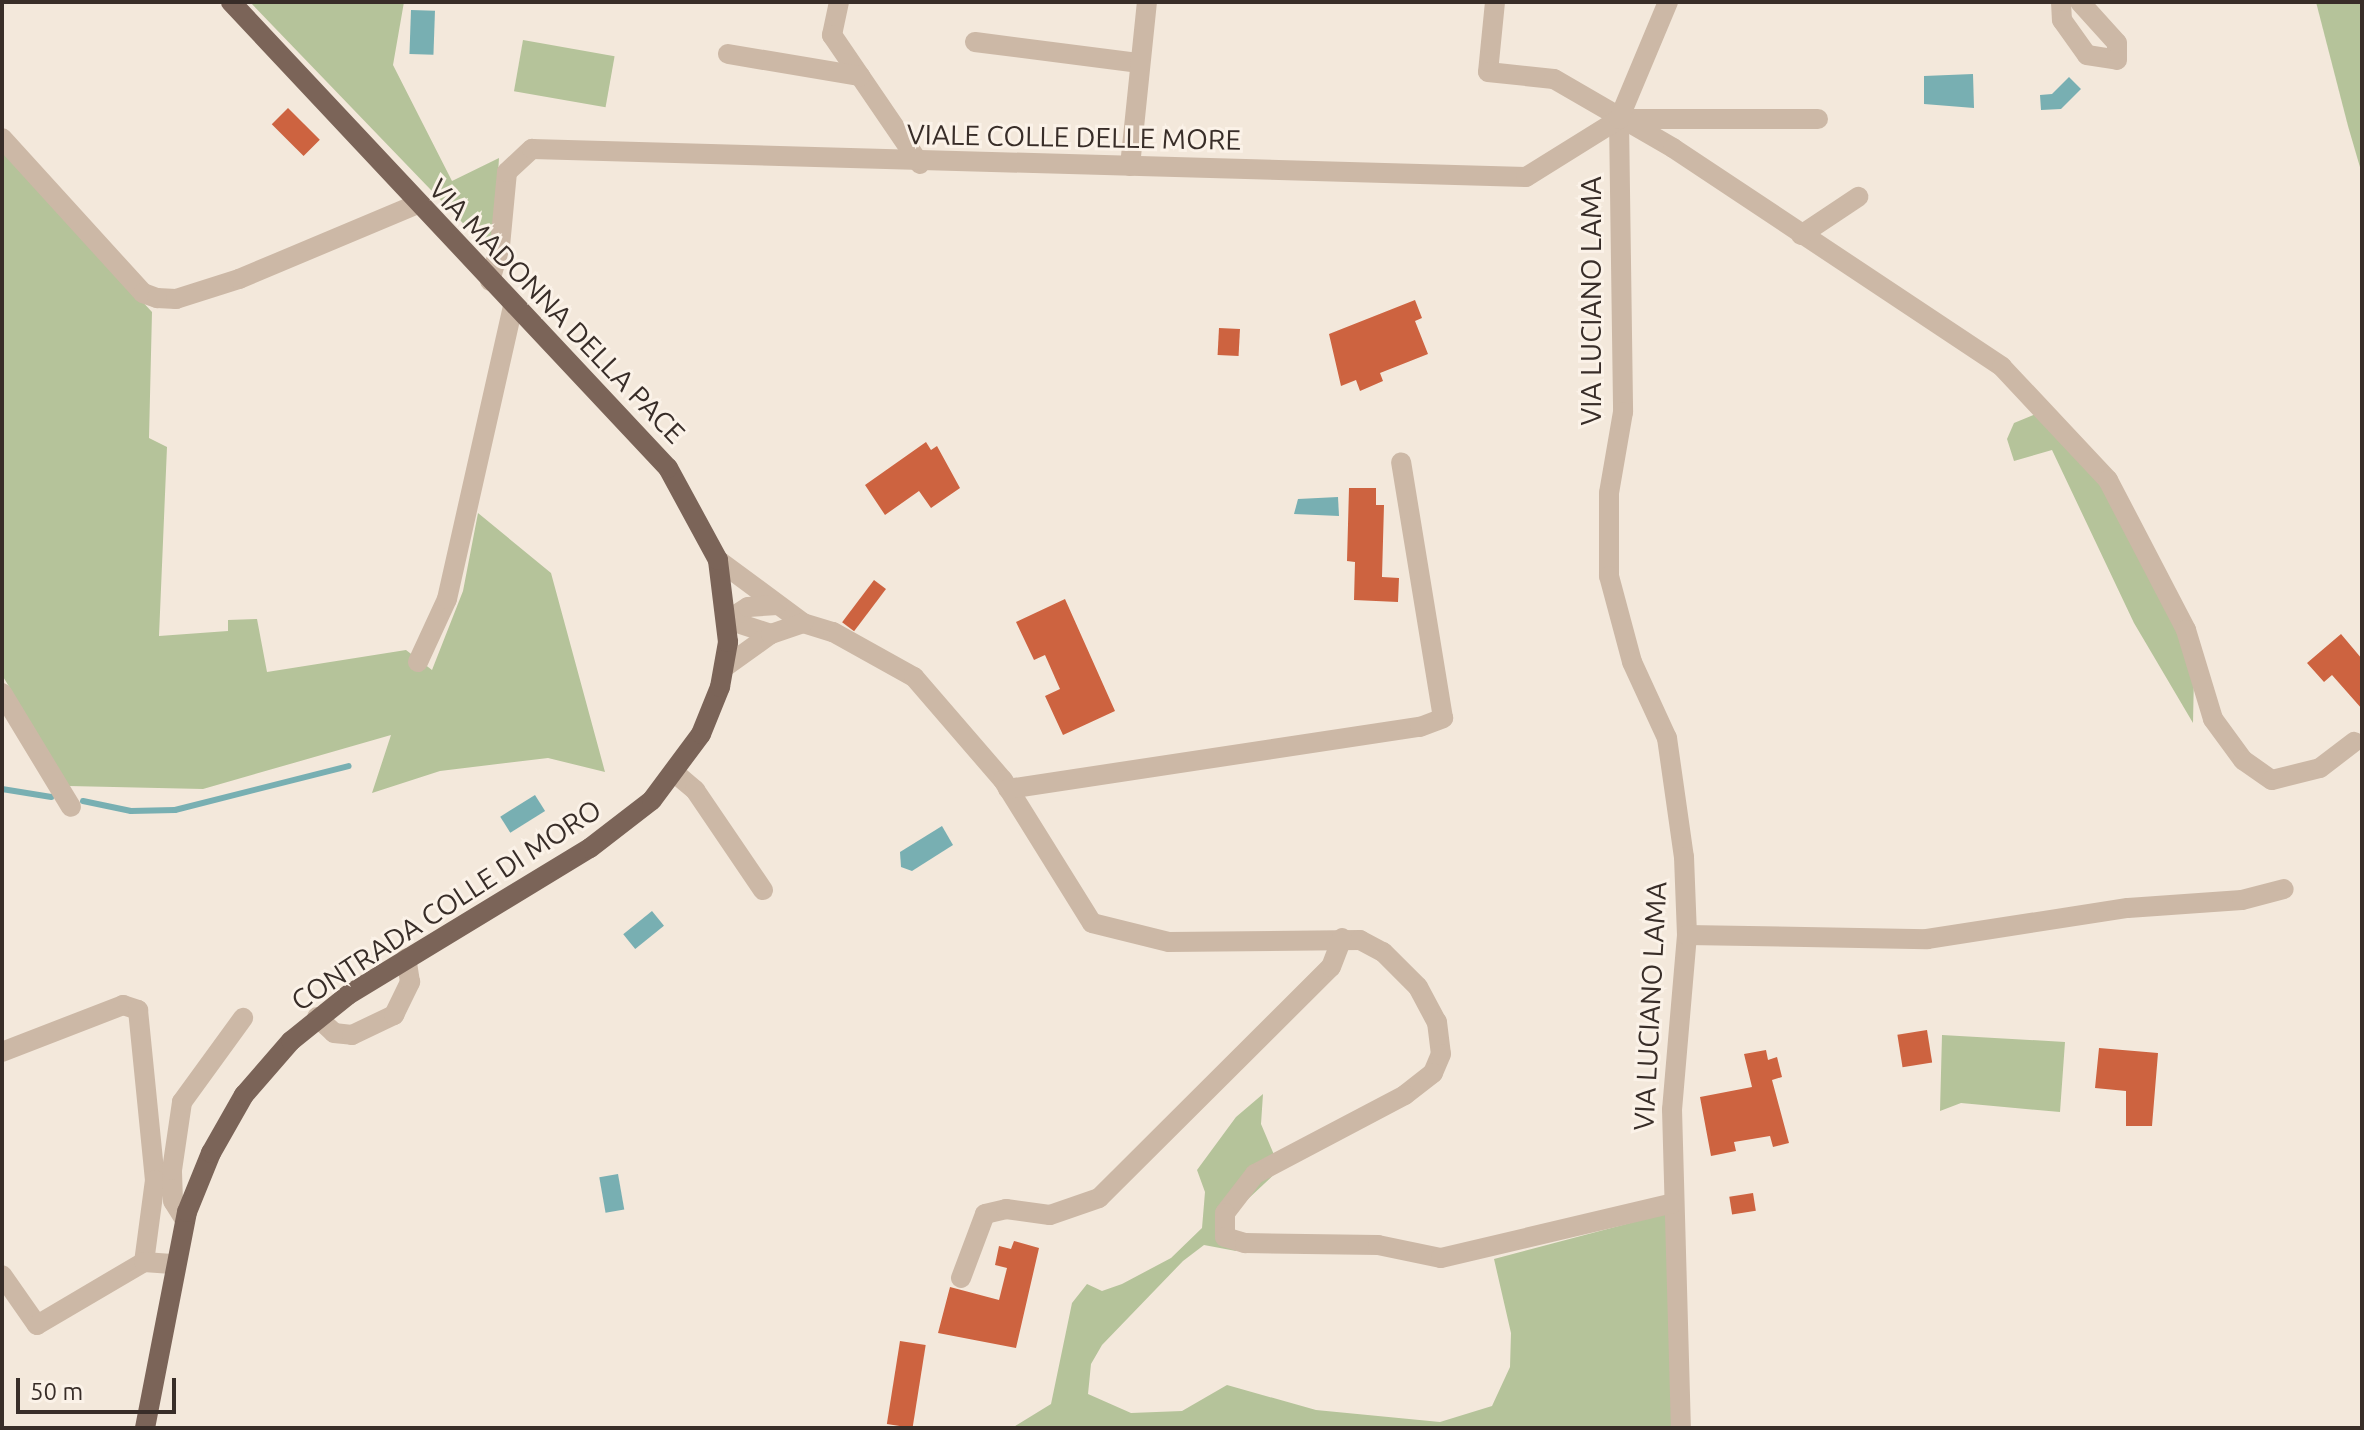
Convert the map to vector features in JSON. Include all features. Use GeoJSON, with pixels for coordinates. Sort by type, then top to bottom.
{"type":"FeatureCollection","features":[{"type":"Feature","properties":{"kind":"main road","name":"VIA MADONNA DELLA PACE"},"geometry":{"type":"LineString","coordinates":[[231,2],[417,204],[668,468],[718,560],[728,620],[725,667],[712,710]]}},
{"type":"Feature","properties":{"kind":"main road","name":"CONTRADA COLLE DI MORO"},"geometry":{"type":"LineString","coordinates":[[145,1428],[172,1264],[185,1220],[211,1153],[244,1095],[317,1017],[406,958],[590,848],[676,774],[712,710]]}},
{"type":"Feature","properties":{"kind":"street"},"geometry":{"type":"LineString","coordinates":[[839,2],[832,35],[920,164]]}},
{"type":"Feature","properties":{"kind":"street"},"geometry":{"type":"LineString","coordinates":[[1130,166],[1147,2]]}},
{"type":"Feature","properties":{"kind":"street"},"geometry":{"type":"LineString","coordinates":[[1495,2],[1488,72],[1554,79],[1697,163],[2002,367],[2108,480],[2186,630],[2213,719],[2243,760],[2272,780],[2320,768],[2354,742]]}},
{"type":"Feature","properties":{"kind":"street"},"geometry":{"type":"LineString","coordinates":[[1619,119],[1668,2]]}},
{"type":"Feature","properties":{"kind":"street"},"geometry":{"type":"LineString","coordinates":[[2061,2],[2062,20],[2087,55],[2117,60],[2117,43],[2080,2]]}},
{"type":"Feature","properties":{"kind":"street"},"geometry":{"type":"LineString","coordinates":[[975,42],[1140,63]]}},
{"type":"Feature","properties":{"kind":"street"},"geometry":{"type":"LineString","coordinates":[[728,54],[860,76]]}},
{"type":"Feature","properties":{"kind":"street"},"geometry":{"type":"LineString","coordinates":[[1619,119],[1818,119]]}},
{"type":"Feature","properties":{"kind":"street","name":"VIALE COLLE DELLE MORE"},"geometry":{"type":"LineString","coordinates":[[490,281],[500,246],[507,172],[532,149],[920,164],[1130,166],[1526,177],[1619,119]]}},
{"type":"Feature","properties":{"kind":"street","name":"VIA LUCIANO LAMA"},"geometry":{"type":"LineString","coordinates":[[1619,119],[1623,412],[1609,493],[1609,576],[1632,662],[1667,738],[1679,796],[1687,935],[1672,1109],[1673,1203],[1680,1247],[1681,1428]]}},
{"type":"Feature","properties":{"kind":"street"},"geometry":{"type":"LineString","coordinates":[[2,138],[143,293],[157,298],[176,299],[239,279],[417,204]]}},
{"type":"Feature","properties":{"kind":"street"},"geometry":{"type":"LineString","coordinates":[[1801,235],[1858,197]]}},
{"type":"Feature","properties":{"kind":"street"},"geometry":{"type":"LineString","coordinates":[[418,662],[447,599],[513,305]]}},
{"type":"Feature","properties":{"kind":"street"},"geometry":{"type":"LineString","coordinates":[[1008,789],[1420,727],[1443,718],[1401,462]]}},
{"type":"Feature","properties":{"kind":"street"},"geometry":{"type":"LineString","coordinates":[[718,560],[803,623],[906,671],[966,732],[1008,789],[1092,923],[1169,942],[1342,938],[1383,952],[1418,987],[1437,1022],[1441,1054],[1420,1086],[1255,1174],[1225,1213],[1225,1237],[1245,1243],[1378,1245],[1441,1258],[1673,1203]]}},
{"type":"Feature","properties":{"kind":"street"},"geometry":{"type":"LineString","coordinates":[[728,620],[748,607],[777,605]]}},
{"type":"Feature","properties":{"kind":"street"},"geometry":{"type":"LineString","coordinates":[[728,620],[771,634]]}},
{"type":"Feature","properties":{"kind":"street"},"geometry":{"type":"LineString","coordinates":[[725,667],[771,634],[803,623]]}},
{"type":"Feature","properties":{"kind":"street"},"geometry":{"type":"LineString","coordinates":[[2,693],[71,807]]}},
{"type":"Feature","properties":{"kind":"street"},"geometry":{"type":"LineString","coordinates":[[676,774],[695,790],[763,890]]}},
{"type":"Feature","properties":{"kind":"street"},"geometry":{"type":"LineString","coordinates":[[1687,935],[1927,939],[2128,908],[2242,900],[2284,889]]}},
{"type":"Feature","properties":{"kind":"street"},"geometry":{"type":"LineString","coordinates":[[961,1278],[976,1225],[985,1214],[1006,1209],[1050,1215],[1099,1198],[1331,967],[1342,938]]}},
{"type":"Feature","properties":{"kind":"street"},"geometry":{"type":"LineString","coordinates":[[317,1017],[334,1033],[352,1035],[394,1015],[410,982],[406,958]]}},
{"type":"Feature","properties":{"kind":"street"},"geometry":{"type":"LineString","coordinates":[[2,1052],[123,1005],[138,1010],[155,1180],[144,1262]]}},
{"type":"Feature","properties":{"kind":"street"},"geometry":{"type":"LineString","coordinates":[[185,1220],[173,1201],[172,1170],[182,1102],[243,1018]]}},
{"type":"Feature","properties":{"kind":"street"},"geometry":{"type":"LineString","coordinates":[[2,1275],[37,1325],[144,1262],[172,1264]]}},
{"type":"Feature","properties":{"kind":"green space"},"geometry":{"type":"Polygon","coordinates":[[[250,2],[404,2],[393,65],[452,181],[499,158],[494,238],[482,243],[250,2]]]}},
{"type":"Feature","properties":{"kind":"green space"},"geometry":{"type":"Polygon","coordinates":[[[2316,2],[2362,2],[2362,174],[2348,126],[2316,2]]]}},
{"type":"Feature","properties":{"kind":"green space"},"geometry":{"type":"Polygon","coordinates":[[[523,40],[615,56],[606,107],[514,91],[523,40]]]}},
{"type":"Feature","properties":{"kind":"green space"},"geometry":{"type":"Polygon","coordinates":[[[2,150],[152,312],[149,438],[167,447],[159,636],[228,631],[228,620],[257,619],[267,672],[406,650],[432,670],[463,591],[478,513],[551,573],[605,772],[548,758],[440,771],[372,793],[391,735],[203,789],[69,786],[2,675],[2,150]]]}},
{"type":"Feature","properties":{"kind":"green space"},"geometry":{"type":"Polygon","coordinates":[[[2038,413],[2064,436],[2137,536],[2194,674],[2193,723],[2134,623],[2052,450],[2014,461],[2007,439],[2014,423],[2038,413]]]}},
{"type":"Feature","properties":{"kind":"green space"},"geometry":{"type":"Polygon","coordinates":[[[1942,1035],[2065,1042],[2060,1112],[1961,1103],[1940,1111],[1942,1035]]]}},
{"type":"Feature","properties":{"kind":"green space"},"geometry":{"type":"Polygon","coordinates":[[[1263,1094],[1261,1124],[1280,1169],[1233,1213],[1236,1251],[1204,1245],[1183,1261],[1102,1345],[1091,1364],[1088,1394],[1131,1413],[1182,1411],[1227,1385],[1316,1410],[1440,1422],[1492,1406],[1510,1367],[1511,1333],[1494,1259],[1668,1213],[1674,1428],[1012,1428],[1051,1404],[1072,1303],[1087,1284],[1102,1291],[1122,1284],[1171,1258],[1202,1228],[1205,1192],[1197,1170],[1236,1117],[1263,1094]]]}},
{"type":"Feature","properties":{"kind":"water"},"geometry":{"type":"Polygon","coordinates":[[[411,10],[435,11],[433,55],[409,54],[411,10]]]}},
{"type":"Feature","properties":{"kind":"water"},"geometry":{"type":"Polygon","coordinates":[[[1973,74],[1974,108],[1924,104],[1924,76],[1973,74]]]}},
{"type":"Feature","properties":{"kind":"water"},"geometry":{"type":"Polygon","coordinates":[[[2069,77],[2081,89],[2061,109],[2041,110],[2040,95],[2052,94],[2069,77]]]}},
{"type":"Feature","properties":{"kind":"water"},"geometry":{"type":"Polygon","coordinates":[[[1338,497],[1339,516],[1294,514],[1298,499],[1338,497]]]}},
{"type":"Feature","properties":{"kind":"water"},"geometry":{"type":"Polygon","coordinates":[[[535,795],[545,811],[510,833],[500,817],[535,795]]]}},
{"type":"Feature","properties":{"kind":"water"},"geometry":{"type":"Polygon","coordinates":[[[942,826],[953,845],[912,871],[901,867],[900,852],[942,826]]]}},
{"type":"Feature","properties":{"kind":"water"},"geometry":{"type":"Polygon","coordinates":[[[652,911],[664,926],[635,949],[623,934],[652,911]]]}},
{"type":"Feature","properties":{"kind":"water"},"geometry":{"type":"Polygon","coordinates":[[[618,1174],[624,1209],[606,1213],[599,1177],[618,1174]]]}},
{"type":"Feature","properties":{"kind":"building"},"geometry":{"type":"Polygon","coordinates":[[[288,108],[320,140],[304,156],[272,124],[288,108]]]}},
{"type":"Feature","properties":{"kind":"building"},"geometry":{"type":"Polygon","coordinates":[[[1415,300],[1422,318],[1415,321],[1428,354],[1380,373],[1383,381],[1360,391],[1356,380],[1341,386],[1329,334],[1415,300]]]}},
{"type":"Feature","properties":{"kind":"building"},"geometry":{"type":"Polygon","coordinates":[[[1219,328],[1240,329],[1239,356],[1218,355],[1219,328]]]}},
{"type":"Feature","properties":{"kind":"building"},"geometry":{"type":"Polygon","coordinates":[[[926,442],[931,450],[937,446],[960,488],[931,508],[919,491],[885,515],[865,485],[926,442]]]}},
{"type":"Feature","properties":{"kind":"building"},"geometry":{"type":"Polygon","coordinates":[[[1349,488],[1376,488],[1376,505],[1384,505],[1382,577],[1399,578],[1398,602],[1354,600],[1355,562],[1347,561],[1349,488]]]}},
{"type":"Feature","properties":{"kind":"building"},"geometry":{"type":"Polygon","coordinates":[[[874,580],[886,589],[854,631],[842,622],[874,580]]]}},
{"type":"Feature","properties":{"kind":"building"},"geometry":{"type":"Polygon","coordinates":[[[1065,599],[1115,711],[1063,735],[1045,696],[1060,689],[1045,655],[1034,660],[1016,622],[1065,599]]]}},
{"type":"Feature","properties":{"kind":"building"},"geometry":{"type":"Polygon","coordinates":[[[2341,634],[2362,659],[2362,709],[2332,675],[2324,682],[2307,663],[2341,634]]]}},
{"type":"Feature","properties":{"kind":"building"},"geometry":{"type":"Polygon","coordinates":[[[1927,1030],[1932,1063],[1903,1067],[1897,1035],[1927,1030]]]}},
{"type":"Feature","properties":{"kind":"building"},"geometry":{"type":"Polygon","coordinates":[[[2099,1048],[2158,1053],[2152,1126],[2126,1126],[2126,1091],[2095,1088],[2099,1048]]]}},
{"type":"Feature","properties":{"kind":"building"},"geometry":{"type":"Polygon","coordinates":[[[1766,1050],[1768,1060],[1777,1057],[1782,1077],[1772,1080],[1789,1143],[1773,1147],[1770,1136],[1734,1142],[1736,1151],[1711,1156],[1700,1097],[1752,1087],[1744,1054],[1766,1050]]]}},
{"type":"Feature","properties":{"kind":"building"},"geometry":{"type":"Polygon","coordinates":[[[1753,1193],[1756,1211],[1732,1215],[1729,1197],[1753,1193]]]}},
{"type":"Feature","properties":{"kind":"building"},"geometry":{"type":"Polygon","coordinates":[[[1014,1241],[1039,1248],[1016,1348],[938,1333],[950,1287],[999,1300],[1007,1268],[995,1265],[999,1246],[1011,1249],[1014,1241]]]}},
{"type":"Feature","properties":{"kind":"building"},"geometry":{"type":"Polygon","coordinates":[[[900,1341],[926,1345],[913,1428],[887,1424],[900,1341]]]}},
{"type":"Feature","properties":{"kind":"waterway"},"geometry":{"type":"LineString","coordinates":[[83,801],[131,811],[175,810],[349,766]]}},
{"type":"Feature","properties":{"kind":"waterway"},"geometry":{"type":"LineString","coordinates":[[2,789],[51,797]]}}]}
